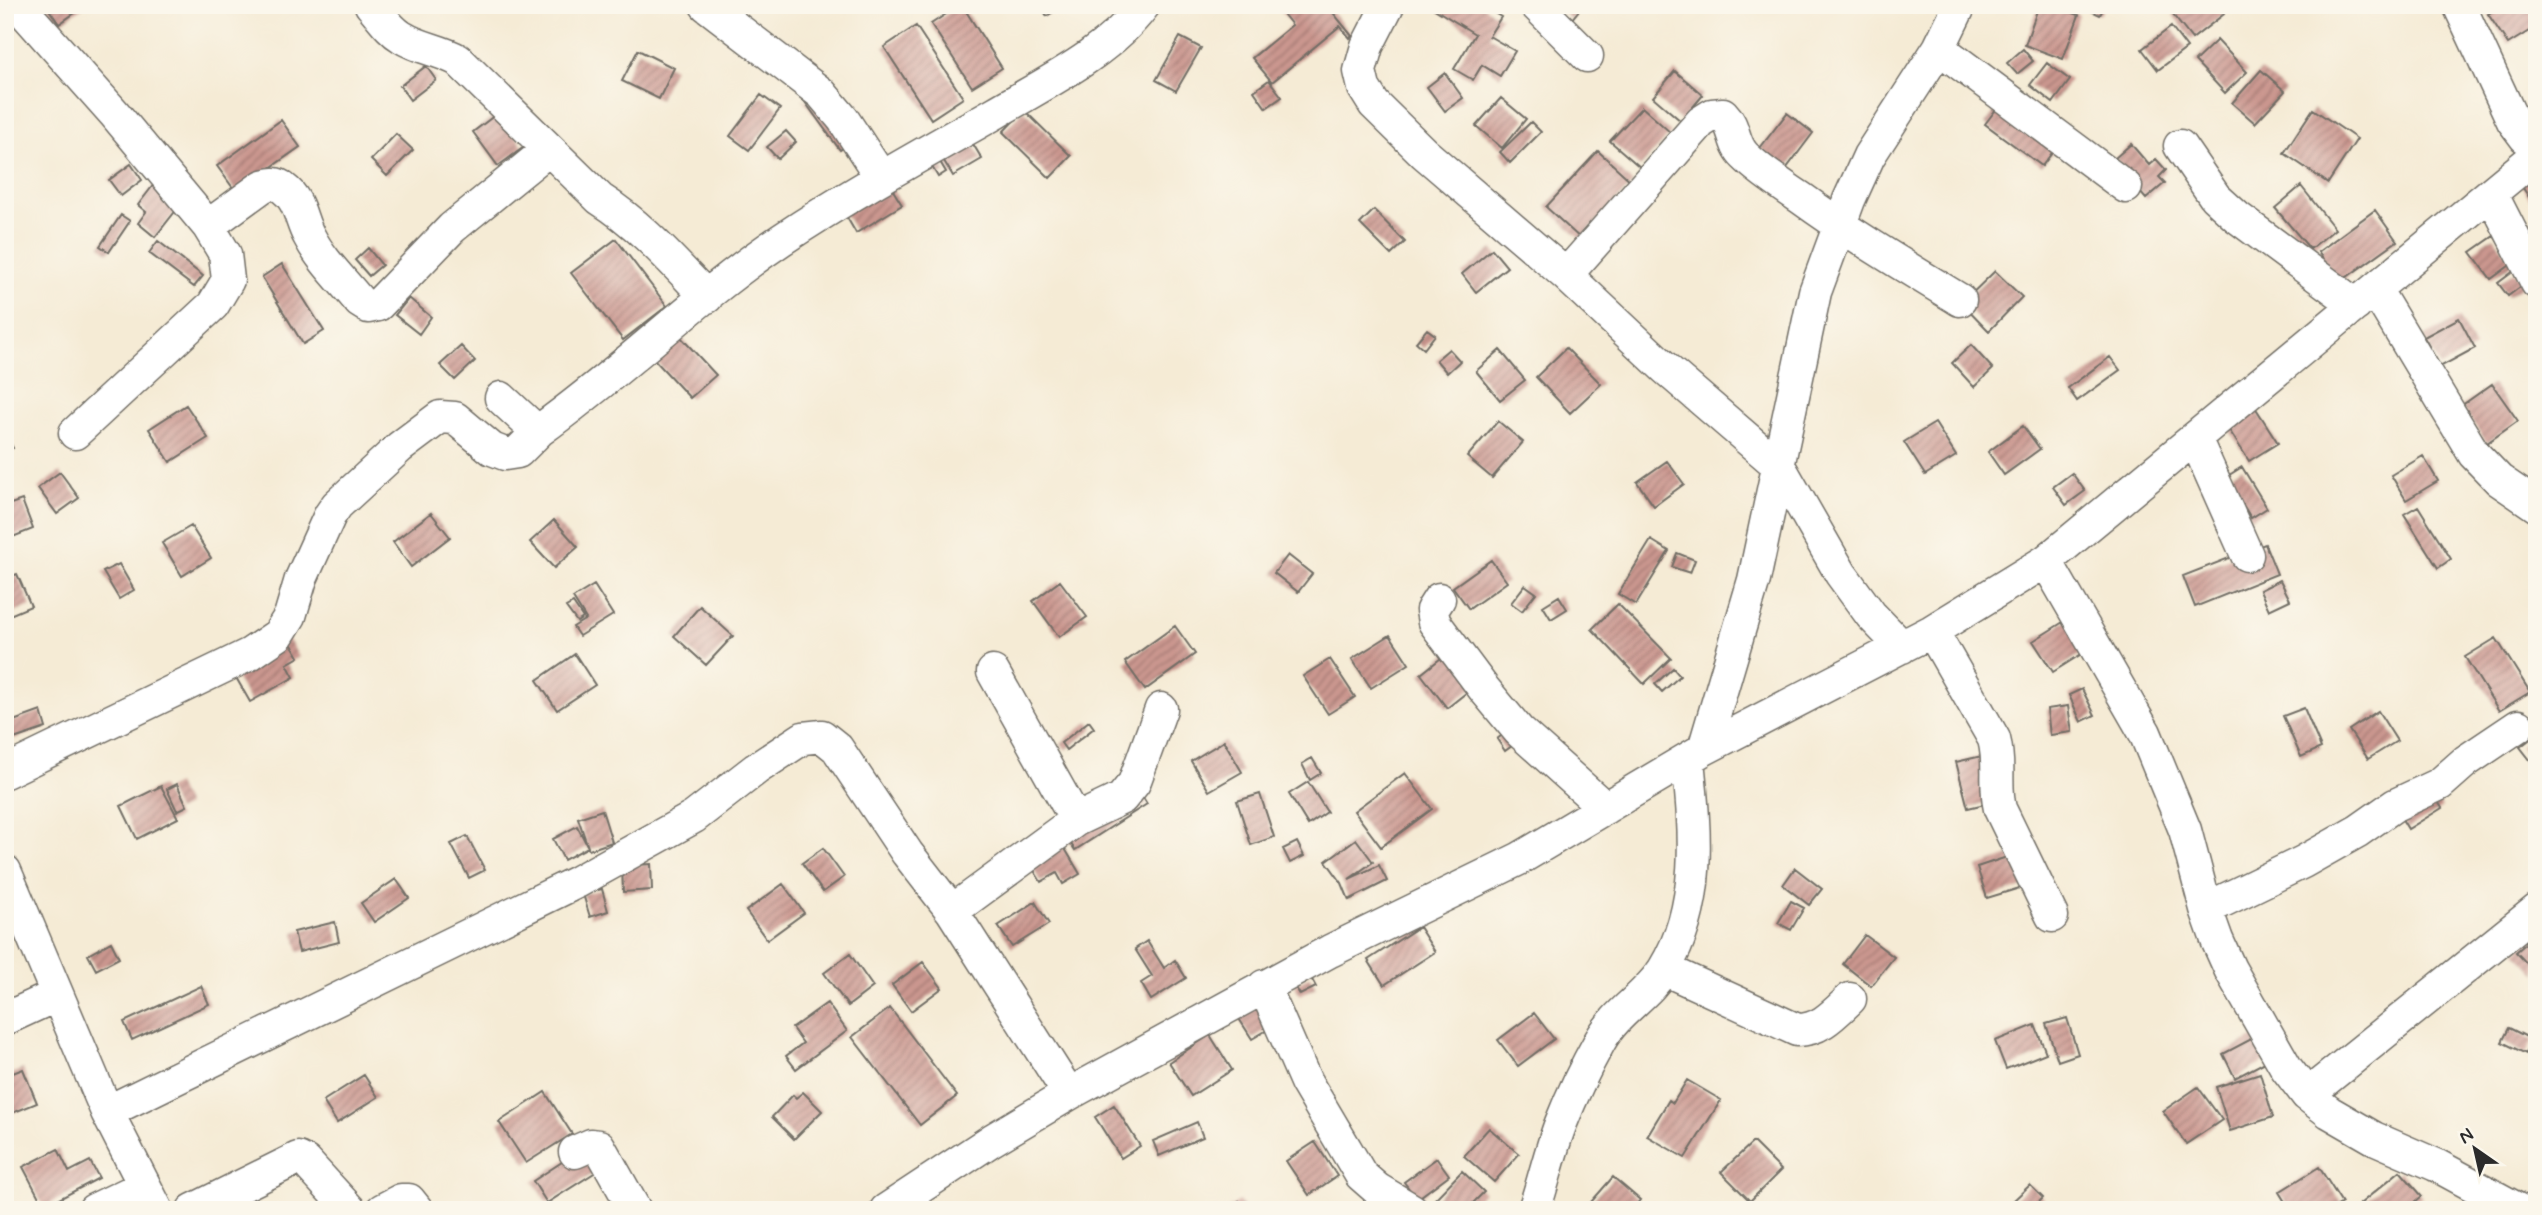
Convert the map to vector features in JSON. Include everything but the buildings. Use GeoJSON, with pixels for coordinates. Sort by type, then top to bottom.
{"type":"FeatureCollection","features":[{"type":"Feature","properties":{"kind":"street"},"geometry":{"type":"LineString","coordinates":[[18,5],[131,132],[208,226],[225,254],[228,280],[213,305],[75,433]]}},
{"type":"Feature","properties":{"kind":"street"},"geometry":{"type":"LineString","coordinates":[[371,5],[400,36],[414,44],[440,50],[458,60],[548,150],[600,199],[626,215],[707,296]]}},
{"type":"Feature","properties":{"kind":"street"},"geometry":{"type":"LineString","coordinates":[[706,5],[821,93],[843,119],[881,177]]}},
{"type":"Feature","properties":{"kind":"street"},"geometry":{"type":"LineString","coordinates":[[5,772],[250,654],[278,635],[290,616],[301,579],[337,505],[400,447],[440,417],[455,418],[492,449],[505,454],[518,452],[540,430],[707,296],[778,243],[881,177],[1056,77],[1105,44],[1133,19],[1144,5]]}},
{"type":"Feature","properties":{"kind":"street"},"geometry":{"type":"LineString","coordinates":[[1388,5],[1367,46],[1360,71],[1363,88],[1374,104],[1424,153],[1566,275],[1665,368],[1779,466],[1841,574],[1871,615],[1902,647]]}},
{"type":"Feature","properties":{"kind":"street"},"geometry":{"type":"LineString","coordinates":[[1536,5],[1587,57]]}},
{"type":"Feature","properties":{"kind":"street"},"geometry":{"type":"LineString","coordinates":[[1534,1210],[1561,1123],[1602,1037],[1664,969],[1683,930],[1690,909],[1694,831],[1685,761],[1754,580],[1815,292],[1869,156],[1940,48],[1960,5]]}},
{"type":"Feature","properties":{"kind":"street"},"geometry":{"type":"LineString","coordinates":[[2459,5],[2513,121],[2525,137],[2537,146]]}},
{"type":"Feature","properties":{"kind":"street"},"geometry":{"type":"LineString","coordinates":[[1940,48],[2126,187]]}},
{"type":"Feature","properties":{"kind":"street"},"geometry":{"type":"LineString","coordinates":[[1566,275],[1701,122],[1713,115],[1723,114],[1732,123],[1741,153],[1754,165],[1840,226],[1960,300]]}},
{"type":"Feature","properties":{"kind":"street"},"geometry":{"type":"LineString","coordinates":[[2180,146],[2215,197],[2236,217],[2365,297],[2474,454],[2499,480],[2537,506]]}},
{"type":"Feature","properties":{"kind":"street"},"geometry":{"type":"LineString","coordinates":[[208,226],[262,186],[273,183],[283,187],[300,210],[308,235],[360,302],[368,307],[378,305],[452,228],[548,150]]}},
{"type":"Feature","properties":{"kind":"street"},"geometry":{"type":"LineString","coordinates":[[886,1210],[992,1140],[1069,1094],[1330,951],[1519,859],[1685,761],[1932,631],[2046,561],[2537,155]]}},
{"type":"Feature","properties":{"kind":"street"},"geometry":{"type":"LineString","coordinates":[[2491,193],[2537,283]]}},
{"type":"Feature","properties":{"kind":"street"},"geometry":{"type":"LineString","coordinates":[[501,398],[528,423],[540,430]]}},
{"type":"Feature","properties":{"kind":"street"},"geometry":{"type":"LineString","coordinates":[[2195,438],[2247,555]]}},
{"type":"Feature","properties":{"kind":"street"},"geometry":{"type":"LineString","coordinates":[[2046,561],[2150,741],[2185,830],[2206,909],[2230,969],[2287,1069],[2307,1095],[2329,1112],[2374,1138],[2436,1166],[2519,1210]]}},
{"type":"Feature","properties":{"kind":"street"},"geometry":{"type":"LineString","coordinates":[[1439,599],[1432,610],[1434,622],[1484,689],[1519,731],[1605,808]]}},
{"type":"Feature","properties":{"kind":"street"},"geometry":{"type":"LineString","coordinates":[[1932,631],[1994,740],[1999,757],[1996,793],[2000,809],[2053,916]]}},
{"type":"Feature","properties":{"kind":"street"},"geometry":{"type":"LineString","coordinates":[[993,672],[1076,820]]}},
{"type":"Feature","properties":{"kind":"street"},"geometry":{"type":"LineString","coordinates":[[953,911],[1076,820],[1122,798],[1129,791],[1161,709]]}},
{"type":"Feature","properties":{"kind":"street"},"geometry":{"type":"LineString","coordinates":[[2206,909],[2303,862],[2358,831],[2395,805],[2440,784],[2466,761],[2518,726]]}},
{"type":"Feature","properties":{"kind":"street"},"geometry":{"type":"LineString","coordinates":[[107,1112],[622,859],[694,817],[803,738],[822,736],[836,748],[893,834],[953,911],[1069,1094]]}},
{"type":"Feature","properties":{"kind":"street"},"geometry":{"type":"LineString","coordinates":[[5,871],[107,1112],[150,1198],[94,1210]]}},
{"type":"Feature","properties":{"kind":"street"},"geometry":{"type":"LineString","coordinates":[[2307,1095],[2537,910]]}},
{"type":"Feature","properties":{"kind":"street"},"geometry":{"type":"LineString","coordinates":[[1664,969],[1797,1030],[1810,1030],[1825,1022],[1850,999]]}},
{"type":"Feature","properties":{"kind":"street"},"geometry":{"type":"LineString","coordinates":[[1264,986],[1307,1082],[1361,1175],[1377,1189],[1412,1210]]}},
{"type":"Feature","properties":{"kind":"street"},"geometry":{"type":"LineString","coordinates":[[5,1018],[57,995]]}},
{"type":"Feature","properties":{"kind":"street"},"geometry":{"type":"LineString","coordinates":[[575,1152],[591,1145],[599,1146],[635,1210]]}},
{"type":"Feature","properties":{"kind":"street"},"geometry":{"type":"LineString","coordinates":[[193,1210],[298,1158],[306,1162],[350,1210]]}},
{"type":"Feature","properties":{"kind":"street"},"geometry":{"type":"LineString","coordinates":[[383,1210],[401,1200],[410,1200],[417,1210]]}}]}
